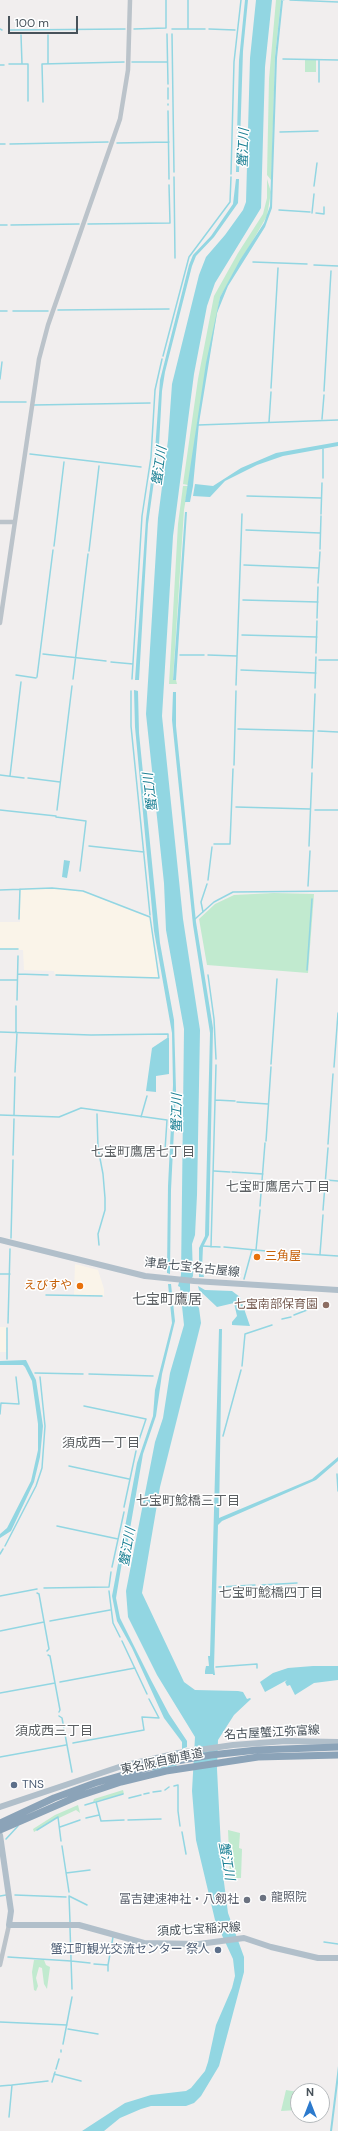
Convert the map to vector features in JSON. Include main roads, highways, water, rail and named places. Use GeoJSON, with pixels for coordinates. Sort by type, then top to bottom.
{"type":"FeatureCollection","features":[{"type":"Feature","properties":{"kind":"highway","name":"東名阪自動車道"},"geometry":{"type":"LineString","coordinates":[[0,1822],[54,1798],[118,1775],[172,1762],[226,1753],[279,1748],[338,1747]]}},
{"type":"Feature","properties":{"kind":"highway","name":"東名阪自動車道"},"geometry":{"type":"LineString","coordinates":[[0,1830],[56,1805],[121,1782],[189,1766],[258,1757],[338,1755]]}},
{"type":"Feature","properties":{"kind":"highway"},"geometry":{"type":"LineString","coordinates":[[0,1818],[62,1791],[118,1775]]}},
{"type":"Feature","properties":{"kind":"highway"},"geometry":{"type":"LineString","coordinates":[[0,1835],[56,1805]]}},
{"type":"Feature","properties":{"kind":"main road","name":"津島七宝名古屋線"},"geometry":{"type":"LineString","coordinates":[[0,1240],[145,1276],[194,1282],[338,1290]]}},
{"type":"Feature","properties":{"kind":"main road","name":"名古屋蟹江弥富線"},"geometry":{"type":"LineString","coordinates":[[0,1807],[122,1766],[178,1753],[232,1745],[286,1741],[338,1742]]}},
{"type":"Feature","properties":{"kind":"main road","name":"須成七宝稲沢線"},"geometry":{"type":"LineString","coordinates":[[0,1835],[11,1911],[9,1925],[79,1925],[144,1943],[199,1944],[238,1938],[318,1958],[338,1958]]}},
{"type":"Feature","properties":{"kind":"water"},"geometry":{"type":"Polygon","coordinates":[[[245,0],[248,0],[243,51],[239,172],[236,172],[239,60],[245,0]]]}},
{"type":"Feature","properties":{"kind":"water"},"geometry":{"type":"Polygon","coordinates":[[[256,0],[272,0],[265,67],[261,208],[215,283],[207,306],[194,374],[173,536],[162,716],[183,919],[200,1030],[197,1195],[195,1235],[192,1244],[193,1276],[190,1282],[190,1295],[199,1308],[201,1323],[160,1487],[142,1593],[184,1682],[195,1690],[238,1691],[243,1692],[247,1699],[251,1699],[234,1715],[218,1740],[217,1769],[222,1867],[228,1913],[244,1957],[244,1972],[219,2066],[201,2096],[194,2103],[186,2106],[151,2106],[120,2118],[104,2131],[82,2131],[125,2103],[151,2095],[186,2091],[191,2088],[205,2071],[216,2025],[232,1988],[235,1976],[233,1959],[215,1920],[196,1840],[192,1791],[195,1737],[157,1675],[128,1617],[126,1591],[155,1442],[163,1418],[170,1373],[184,1325],[180,1287],[178,1286],[181,1275],[184,1029],[166,930],[164,883],[146,714],[158,518],[168,440],[172,384],[199,275],[206,257],[225,235],[243,210],[246,202],[250,58],[256,0]]]}},
{"type":"Feature","properties":{"kind":"water"},"geometry":{"type":"Polygon","coordinates":[[[281,0],[285,1],[283,1],[277,58],[272,208],[265,227],[228,286],[217,313],[199,423],[193,486],[190,502],[185,502],[206,363],[220,297],[240,260],[264,223],[270,206],[275,57],[281,0]]]}},
{"type":"Feature","properties":{"kind":"water"},"geometry":{"type":"Polygon","coordinates":[[[236,179],[239,179],[238,203],[214,237],[196,256],[192,266],[165,372],[162,391],[159,445],[148,524],[139,680],[135,680],[146,519],[155,451],[160,380],[189,265],[193,255],[211,236],[233,204],[236,179]]]}},
{"type":"Feature","properties":{"kind":"water"},"geometry":{"type":"Polygon","coordinates":[[[338,442],[338,446],[283,456],[257,465],[225,481],[210,497],[193,496],[195,484],[213,486],[241,468],[276,453],[338,442]]]}},
{"type":"Feature","properties":{"kind":"water"},"geometry":{"type":"Polygon","coordinates":[[[185,512],[187,512],[176,680],[173,680],[185,512]]]}},
{"type":"Feature","properties":{"kind":"water"},"geometry":{"type":"Polygon","coordinates":[[[134,690],[138,691],[139,733],[160,943],[174,1020],[176,1090],[171,1190],[170,1274],[167,1273],[168,1186],[173,1085],[172,1033],[154,931],[135,727],[134,690]]]}},
{"type":"Feature","properties":{"kind":"water"},"geometry":{"type":"Polygon","coordinates":[[[173,692],[176,692],[176,726],[196,922],[213,1028],[209,1235],[203,1247],[202,1269],[204,1277],[199,1277],[199,1248],[205,1236],[210,1033],[193,925],[172,720],[173,692]]]}},
{"type":"Feature","properties":{"kind":"water"},"geometry":{"type":"Polygon","coordinates":[[[64,860],[70,861],[67,878],[62,877],[64,860]]]}},
{"type":"Feature","properties":{"kind":"water"},"geometry":{"type":"Polygon","coordinates":[[[169,1038],[169,1074],[156,1076],[156,1092],[146,1091],[152,1048],[169,1038]]]}},
{"type":"Feature","properties":{"kind":"water"},"geometry":{"type":"Polygon","coordinates":[[[168,1284],[171,1284],[175,1321],[162,1374],[156,1416],[143,1454],[126,1552],[123,1556],[116,1598],[120,1618],[169,1714],[187,1741],[187,1747],[182,1749],[182,1742],[164,1718],[132,1648],[117,1621],[112,1596],[137,1463],[153,1416],[155,1390],[172,1323],[168,1284]]]}},
{"type":"Feature","properties":{"kind":"water"},"geometry":{"type":"Polygon","coordinates":[[[198,1286],[205,1290],[232,1291],[240,1297],[250,1326],[232,1325],[232,1322],[237,1316],[234,1303],[217,1307],[199,1290],[198,1286]]]}},
{"type":"Feature","properties":{"kind":"water"},"geometry":{"type":"Polygon","coordinates":[[[219,1329],[222,1329],[219,1518],[312,1479],[338,1457],[338,1461],[316,1480],[222,1521],[218,1525],[215,1675],[213,1675],[205,1674],[205,1671],[206,1666],[209,1666],[208,1656],[210,1656],[219,1329]]]}},
{"type":"Feature","properties":{"kind":"water"},"geometry":{"type":"Polygon","coordinates":[[[26,1360],[36,1380],[43,1426],[40,1457],[34,1482],[11,1531],[0,1538],[0,1534],[7,1528],[31,1481],[38,1450],[38,1424],[32,1381],[25,1367],[23,1365],[0,1365],[0,1361],[26,1360]]]}},
{"type":"Feature","properties":{"kind":"water"},"geometry":{"type":"Polygon","coordinates":[[[338,1666],[338,1680],[314,1683],[295,1695],[290,1685],[287,1686],[285,1682],[287,1680],[265,1692],[260,1682],[273,1673],[288,1668],[338,1666]]]}},
{"type":"Feature","properties":{"kind":"water"},"geometry":{"type":"Polygon","coordinates":[[[338,2066],[338,2083],[332,2131],[330,2131],[338,2066]]]}},
{"type":"Feature","properties":{"kind":"waterway"},"geometry":{"type":"LineString","coordinates":[[134,29],[166,28],[166,0]]}},
{"type":"Feature","properties":{"kind":"waterway"},"geometry":{"type":"LineString","coordinates":[[188,0],[188,28]]}},
{"type":"Feature","properties":{"kind":"waterway","name":"蟹江川"},"geometry":{"type":"LineString","coordinates":[[231,174],[234,62],[241,0]]}},
{"type":"Feature","properties":{"kind":"waterway"},"geometry":{"type":"LineString","coordinates":[[290,0],[338,2]]}},
{"type":"Feature","properties":{"kind":"waterway"},"geometry":{"type":"LineString","coordinates":[[10,30],[125,29]]}},
{"type":"Feature","properties":{"kind":"waterway"},"geometry":{"type":"LineString","coordinates":[[172,29],[205,29]]}},
{"type":"Feature","properties":{"kind":"waterway"},"geometry":{"type":"LineString","coordinates":[[209,29],[235,30]]}},
{"type":"Feature","properties":{"kind":"waterway"},"geometry":{"type":"LineString","coordinates":[[167,34],[168,84]]}},
{"type":"Feature","properties":{"kind":"waterway"},"geometry":{"type":"LineString","coordinates":[[172,34],[174,172]]}},
{"type":"Feature","properties":{"kind":"waterway"},"geometry":{"type":"LineString","coordinates":[[21,35],[22,64]]}},
{"type":"Feature","properties":{"kind":"waterway"},"geometry":{"type":"LineString","coordinates":[[48,35],[48,64]]}},
{"type":"Feature","properties":{"kind":"waterway"},"geometry":{"type":"LineString","coordinates":[[283,59],[338,60]]}},
{"type":"Feature","properties":{"kind":"waterway"},"geometry":{"type":"LineString","coordinates":[[319,60],[319,82]]}},
{"type":"Feature","properties":{"kind":"waterway"},"geometry":{"type":"LineString","coordinates":[[43,102],[42,64],[124,62]]}},
{"type":"Feature","properties":{"kind":"waterway"},"geometry":{"type":"LineString","coordinates":[[132,62],[167,62]]}},
{"type":"Feature","properties":{"kind":"waterway"},"geometry":{"type":"LineString","coordinates":[[9,64],[28,64],[28,101]]}},
{"type":"Feature","properties":{"kind":"waterway"},"geometry":{"type":"LineString","coordinates":[[168,88],[168,99]]}},
{"type":"Feature","properties":{"kind":"waterway"},"geometry":{"type":"LineString","coordinates":[[168,111],[169,179]]}},
{"type":"Feature","properties":{"kind":"waterway"},"geometry":{"type":"LineString","coordinates":[[280,132],[318,131]]}},
{"type":"Feature","properties":{"kind":"waterway"},"geometry":{"type":"LineString","coordinates":[[10,144],[108,142]]}},
{"type":"Feature","properties":{"kind":"waterway"},"geometry":{"type":"LineString","coordinates":[[117,143],[169,142]]}},
{"type":"Feature","properties":{"kind":"waterway"},"geometry":{"type":"LineString","coordinates":[[0,144],[5,144]]}},
{"type":"Feature","properties":{"kind":"waterway"},"geometry":{"type":"LineString","coordinates":[[314,186],[317,163]]}},
{"type":"Feature","properties":{"kind":"waterway"},"geometry":{"type":"LineString","coordinates":[[174,177],[175,258]]}},
{"type":"Feature","properties":{"kind":"waterway"},"geometry":{"type":"LineString","coordinates":[[163,356],[189,257],[230,202],[231,177]]}},
{"type":"Feature","properties":{"kind":"waterway"},"geometry":{"type":"LineString","coordinates":[[88,224],[170,223],[169,185]]}},
{"type":"Feature","properties":{"kind":"waterway"},"geometry":{"type":"LineString","coordinates":[[312,213],[314,194]]}},
{"type":"Feature","properties":{"kind":"waterway"},"geometry":{"type":"LineString","coordinates":[[316,213],[324,214],[324,207]]}},
{"type":"Feature","properties":{"kind":"waterway"},"geometry":{"type":"LineString","coordinates":[[279,210],[310,212]]}},
{"type":"Feature","properties":{"kind":"waterway"},"geometry":{"type":"LineString","coordinates":[[11,225],[79,224]]}},
{"type":"Feature","properties":{"kind":"waterway"},"geometry":{"type":"LineString","coordinates":[[0,225],[7,225]]}},
{"type":"Feature","properties":{"kind":"waterway"},"geometry":{"type":"LineString","coordinates":[[253,262],[307,264]]}},
{"type":"Feature","properties":{"kind":"waterway"},"geometry":{"type":"LineString","coordinates":[[314,265],[338,266]]}},
{"type":"Feature","properties":{"kind":"waterway"},"geometry":{"type":"LineString","coordinates":[[271,388],[278,268]]}},
{"type":"Feature","properties":{"kind":"waterway"},"geometry":{"type":"LineString","coordinates":[[324,391],[331,271]]}},
{"type":"Feature","properties":{"kind":"waterway"},"geometry":{"type":"LineString","coordinates":[[58,310],[169,309]]}},
{"type":"Feature","properties":{"kind":"waterway"},"geometry":{"type":"LineString","coordinates":[[0,311],[7,311]]}},
{"type":"Feature","properties":{"kind":"waterway"},"geometry":{"type":"LineString","coordinates":[[13,311],[48,311]]}},
{"type":"Feature","properties":{"kind":"waterway","name":"蟹江川"},"geometry":{"type":"LineString","coordinates":[[132,679],[142,516],[151,457],[155,390],[162,359]]}},
{"type":"Feature","properties":{"kind":"waterway"},"geometry":{"type":"LineString","coordinates":[[0,379],[2,362]]}},
{"type":"Feature","properties":{"kind":"waterway"},"geometry":{"type":"LineString","coordinates":[[269,422],[271,392]]}},
{"type":"Feature","properties":{"kind":"waterway"},"geometry":{"type":"LineString","coordinates":[[322,419],[324,395]]}},
{"type":"Feature","properties":{"kind":"waterway"},"geometry":{"type":"LineString","coordinates":[[0,402],[26,402]]}},
{"type":"Feature","properties":{"kind":"waterway"},"geometry":{"type":"LineString","coordinates":[[34,405],[150,403]]}},
{"type":"Feature","properties":{"kind":"waterway"},"geometry":{"type":"LineString","coordinates":[[198,425],[338,420]]}},
{"type":"Feature","properties":{"kind":"waterway"},"geometry":{"type":"LineString","coordinates":[[323,449],[323,478]]}},
{"type":"Feature","properties":{"kind":"waterway"},"geometry":{"type":"LineString","coordinates":[[30,454],[141,467]]}},
{"type":"Feature","properties":{"kind":"waterway"},"geometry":{"type":"LineString","coordinates":[[54,546],[64,462]]}},
{"type":"Feature","properties":{"kind":"waterway"},"geometry":{"type":"LineString","coordinates":[[89,551],[99,466]]}},
{"type":"Feature","properties":{"kind":"waterway"},"geometry":{"type":"LineString","coordinates":[[321,514],[322,483]]}},
{"type":"Feature","properties":{"kind":"waterway"},"geometry":{"type":"LineString","coordinates":[[247,496],[321,498]]}},
{"type":"Feature","properties":{"kind":"waterway"},"geometry":{"type":"LineString","coordinates":[[236,685],[242,514]]}},
{"type":"Feature","properties":{"kind":"waterway"},"geometry":{"type":"LineString","coordinates":[[320,549],[321,516]]}},
{"type":"Feature","properties":{"kind":"waterway"},"geometry":{"type":"LineString","coordinates":[[246,530],[320,533]]}},
{"type":"Feature","properties":{"kind":"waterway"},"geometry":{"type":"LineString","coordinates":[[37,677],[53,550]]}},
{"type":"Feature","properties":{"kind":"waterway"},"geometry":{"type":"LineString","coordinates":[[318,583],[320,552]]}},
{"type":"Feature","properties":{"kind":"waterway"},"geometry":{"type":"LineString","coordinates":[[73,679],[88,554]]}},
{"type":"Feature","properties":{"kind":"waterway"},"geometry":{"type":"LineString","coordinates":[[244,565],[319,568]]}},
{"type":"Feature","properties":{"kind":"waterway"},"geometry":{"type":"LineString","coordinates":[[317,618],[318,587]]}},
{"type":"Feature","properties":{"kind":"waterway"},"geometry":{"type":"LineString","coordinates":[[243,600],[318,602]]}},
{"type":"Feature","properties":{"kind":"waterway"},"geometry":{"type":"LineString","coordinates":[[316,653],[317,621]]}},
{"type":"Feature","properties":{"kind":"waterway"},"geometry":{"type":"LineString","coordinates":[[242,635],[317,637]]}},
{"type":"Feature","properties":{"kind":"waterway"},"geometry":{"type":"LineString","coordinates":[[43,654],[106,661]]}},
{"type":"Feature","properties":{"kind":"waterway"},"geometry":{"type":"LineString","coordinates":[[180,655],[204,655]]}},
{"type":"Feature","properties":{"kind":"waterway"},"geometry":{"type":"LineString","coordinates":[[208,655],[237,656]]}},
{"type":"Feature","properties":{"kind":"waterway"},"geometry":{"type":"LineString","coordinates":[[315,688],[316,657]]}},
{"type":"Feature","properties":{"kind":"waterway"},"geometry":{"type":"LineString","coordinates":[[319,660],[338,660]]}},
{"type":"Feature","properties":{"kind":"waterway"},"geometry":{"type":"LineString","coordinates":[[111,662],[133,664]]}},
{"type":"Feature","properties":{"kind":"waterway"},"geometry":{"type":"LineString","coordinates":[[241,670],[316,673]]}},
{"type":"Feature","properties":{"kind":"waterway"},"geometry":{"type":"LineString","coordinates":[[16,675],[36,678]]}},
{"type":"Feature","properties":{"kind":"waterway"},"geometry":{"type":"LineString","coordinates":[[10,776],[21,682]]}},
{"type":"Feature","properties":{"kind":"waterway"},"geometry":{"type":"LineString","coordinates":[[57,810],[72,686]]}},
{"type":"Feature","properties":{"kind":"waterway","name":"蟹江川"},"geometry":{"type":"LineString","coordinates":[[131,691],[131,726],[150,915]]}},
{"type":"Feature","properties":{"kind":"waterway"},"geometry":{"type":"LineString","coordinates":[[234,765],[236,691]]}},
{"type":"Feature","properties":{"kind":"waterway"},"geometry":{"type":"LineString","coordinates":[[312,768],[315,694]]}},
{"type":"Feature","properties":{"kind":"waterway"},"geometry":{"type":"LineString","coordinates":[[238,729],[314,731]]}},
{"type":"Feature","properties":{"kind":"waterway"},"geometry":{"type":"LineString","coordinates":[[318,731],[338,732]]}},
{"type":"Feature","properties":{"kind":"waterway"},"geometry":{"type":"LineString","coordinates":[[214,844],[230,844],[233,769]]}},
{"type":"Feature","properties":{"kind":"waterway"},"geometry":{"type":"LineString","coordinates":[[309,846],[312,773]]}},
{"type":"Feature","properties":{"kind":"waterway"},"geometry":{"type":"LineString","coordinates":[[0,775],[24,778]]}},
{"type":"Feature","properties":{"kind":"waterway"},"geometry":{"type":"LineString","coordinates":[[28,778],[60,782]]}},
{"type":"Feature","properties":{"kind":"waterway"},"geometry":{"type":"LineString","coordinates":[[236,807],[310,809]]}},
{"type":"Feature","properties":{"kind":"waterway"},"geometry":{"type":"LineString","coordinates":[[0,810],[56,816]]}},
{"type":"Feature","properties":{"kind":"waterway"},"geometry":{"type":"LineString","coordinates":[[315,810],[338,810]]}},
{"type":"Feature","properties":{"kind":"waterway"},"geometry":{"type":"LineString","coordinates":[[56,817],[86,821],[80,871]]}},
{"type":"Feature","properties":{"kind":"waterway"},"geometry":{"type":"LineString","coordinates":[[89,846],[144,852]]}},
{"type":"Feature","properties":{"kind":"waterway"},"geometry":{"type":"LineString","coordinates":[[208,880],[212,847]]}},
{"type":"Feature","properties":{"kind":"waterway"},"geometry":{"type":"LineString","coordinates":[[308,886],[310,851]]}},
{"type":"Feature","properties":{"kind":"waterway"},"geometry":{"type":"LineString","coordinates":[[203,912],[201,902],[207,884]]}},
{"type":"Feature","properties":{"kind":"waterway"},"geometry":{"type":"LineString","coordinates":[[0,890],[52,888],[83,891],[150,917],[159,978],[56,975]]}},
{"type":"Feature","properties":{"kind":"waterway"},"geometry":{"type":"LineString","coordinates":[[19,919],[20,889]]}},
{"type":"Feature","properties":{"kind":"waterway"},"geometry":{"type":"LineString","coordinates":[[195,919],[214,902],[233,892],[338,891]]}},
{"type":"Feature","properties":{"kind":"waterway"},"geometry":{"type":"LineString","coordinates":[[307,970],[312,899]]}},
{"type":"Feature","properties":{"kind":"waterway"},"geometry":{"type":"LineString","coordinates":[[0,949],[18,949]]}},
{"type":"Feature","properties":{"kind":"waterway"},"geometry":{"type":"LineString","coordinates":[[17,1000],[18,956]]}},
{"type":"Feature","properties":{"kind":"waterway"},"geometry":{"type":"LineString","coordinates":[[18,974],[48,975]]}},
{"type":"Feature","properties":{"kind":"waterway"},"geometry":{"type":"LineString","coordinates":[[208,975],[214,1019],[216,1059]]}},
{"type":"Feature","properties":{"kind":"waterway"},"geometry":{"type":"LineString","coordinates":[[271,1064],[277,979]]}},
{"type":"Feature","properties":{"kind":"waterway"},"geometry":{"type":"LineString","coordinates":[[0,980],[17,980]]}},
{"type":"Feature","properties":{"kind":"waterway"},"geometry":{"type":"LineString","coordinates":[[16,1006],[16,1033]]}},
{"type":"Feature","properties":{"kind":"waterway"},"geometry":{"type":"LineString","coordinates":[[334,1067],[338,1013]]}},
{"type":"Feature","properties":{"kind":"waterway"},"geometry":{"type":"LineString","coordinates":[[0,1032],[91,1035],[168,1034],[168,1040]]}},
{"type":"Feature","properties":{"kind":"waterway"},"geometry":{"type":"LineString","coordinates":[[15,1072],[17,1033]]}},
{"type":"Feature","properties":{"kind":"waterway"},"geometry":{"type":"LineString","coordinates":[[211,1247],[216,1065]]}},
{"type":"Feature","properties":{"kind":"waterway"},"geometry":{"type":"LineString","coordinates":[[266,1141],[271,1067]]}},
{"type":"Feature","properties":{"kind":"waterway"},"geometry":{"type":"LineString","coordinates":[[328,1144],[333,1074]]}},
{"type":"Feature","properties":{"kind":"waterway"},"geometry":{"type":"LineString","coordinates":[[14,1115],[15,1077]]}},
{"type":"Feature","properties":{"kind":"waterway"},"geometry":{"type":"LineString","coordinates":[[141,1117],[147,1096]]}},
{"type":"Feature","properties":{"kind":"waterway"},"geometry":{"type":"LineString","coordinates":[[215,1100],[235,1101]]}},
{"type":"Feature","properties":{"kind":"waterway"},"geometry":{"type":"LineString","coordinates":[[237,1102],[268,1104]]}},
{"type":"Feature","properties":{"kind":"waterway","name":"蟹江川"},"geometry":{"type":"LineString","coordinates":[[0,1115],[59,1117],[81,1108],[167,1120],[165,1150]]}},
{"type":"Feature","properties":{"kind":"waterway"},"geometry":{"type":"LineString","coordinates":[[97,1114],[98,1148],[103,1174],[105,1198],[105,1210],[98,1234],[99,1245]]}},
{"type":"Feature","properties":{"kind":"waterway"},"geometry":{"type":"LineString","coordinates":[[13,1155],[14,1119]]}},
{"type":"Feature","properties":{"kind":"waterway"},"geometry":{"type":"LineString","coordinates":[[260,1206],[265,1143]]}},
{"type":"Feature","properties":{"kind":"waterway"},"geometry":{"type":"LineString","coordinates":[[323,1210],[328,1148]]}},
{"type":"Feature","properties":{"kind":"waterway"},"geometry":{"type":"LineString","coordinates":[[11,1238],[13,1160]]}},
{"type":"Feature","properties":{"kind":"waterway"},"geometry":{"type":"LineString","coordinates":[[214,1171],[230,1172]]}},
{"type":"Feature","properties":{"kind":"waterway"},"geometry":{"type":"LineString","coordinates":[[232,1172],[263,1174]]}},
{"type":"Feature","properties":{"kind":"waterway"},"geometry":{"type":"LineString","coordinates":[[326,1180],[338,1181]]}},
{"type":"Feature","properties":{"kind":"waterway"},"geometry":{"type":"LineString","coordinates":[[256,1250],[260,1210]]}},
{"type":"Feature","properties":{"kind":"waterway"},"geometry":{"type":"LineString","coordinates":[[320,1254],[323,1215]]}},
{"type":"Feature","properties":{"kind":"waterway"},"geometry":{"type":"LineString","coordinates":[[202,1246],[220,1247]]}},
{"type":"Feature","properties":{"kind":"waterway"},"geometry":{"type":"LineString","coordinates":[[224,1247],[287,1253]]}},
{"type":"Feature","properties":{"kind":"waterway"},"geometry":{"type":"LineString","coordinates":[[8,1323],[10,1249]]}},
{"type":"Feature","properties":{"kind":"waterway"},"geometry":{"type":"LineString","coordinates":[[244,1279],[252,1250]]}},
{"type":"Feature","properties":{"kind":"waterway"},"geometry":{"type":"LineString","coordinates":[[290,1253],[338,1256]]}},
{"type":"Feature","properties":{"kind":"waterway"},"geometry":{"type":"LineString","coordinates":[[0,1274],[10,1274]]}},
{"type":"Feature","properties":{"kind":"waterway"},"geometry":{"type":"LineString","coordinates":[[46,1295],[102,1296]]}},
{"type":"Feature","properties":{"kind":"waterway"},"geometry":{"type":"LineString","coordinates":[[294,1315],[307,1310]]}},
{"type":"Feature","properties":{"kind":"waterway"},"geometry":{"type":"LineString","coordinates":[[282,1319],[291,1317]]}},
{"type":"Feature","properties":{"kind":"waterway"},"geometry":{"type":"LineString","coordinates":[[242,1366],[245,1334],[272,1325]]}},
{"type":"Feature","properties":{"kind":"waterway"},"geometry":{"type":"LineString","coordinates":[[7,1328],[7,1359]]}},
{"type":"Feature","properties":{"kind":"waterway"},"geometry":{"type":"LineString","coordinates":[[223,1436],[241,1370]]}},
{"type":"Feature","properties":{"kind":"waterway"},"geometry":{"type":"LineString","coordinates":[[35,1373],[83,1374]]}},
{"type":"Feature","properties":{"kind":"waterway"},"geometry":{"type":"LineString","coordinates":[[89,1374],[153,1376]]}},
{"type":"Feature","properties":{"kind":"waterway"},"geometry":{"type":"LineString","coordinates":[[0,1414],[1,1403],[19,1404],[16,1377]]}},
{"type":"Feature","properties":{"kind":"waterway"},"geometry":{"type":"LineString","coordinates":[[5,1546],[36,1486],[42,1468],[45,1426],[40,1377]]}},
{"type":"Feature","properties":{"kind":"waterway"},"geometry":{"type":"LineString","coordinates":[[84,1406],[146,1419],[137,1446]]}},
{"type":"Feature","properties":{"kind":"waterway"},"geometry":{"type":"LineString","coordinates":[[124,1507],[136,1451]]}},
{"type":"Feature","properties":{"kind":"waterway"},"geometry":{"type":"LineString","coordinates":[[69,1466],[129,1479]]}},
{"type":"Feature","properties":{"kind":"waterway"},"geometry":{"type":"LineString","coordinates":[[337,1474],[338,1491]]}},
{"type":"Feature","properties":{"kind":"waterway","name":"蟹江川"},"geometry":{"type":"LineString","coordinates":[[112,1567],[124,1512]]}},
{"type":"Feature","properties":{"kind":"waterway","name":"蟹江川"},"geometry":{"type":"LineString","coordinates":[[57,1526],[118,1539]]}},
{"type":"Feature","properties":{"kind":"waterway"},"geometry":{"type":"LineString","coordinates":[[0,1554],[3,1549]]}},
{"type":"Feature","properties":{"kind":"waterway"},"geometry":{"type":"LineString","coordinates":[[44,1588],[109,1587],[111,1572]]}},
{"type":"Feature","properties":{"kind":"waterway"},"geometry":{"type":"LineString","coordinates":[[261,1585],[297,1583]]}},
{"type":"Feature","properties":{"kind":"waterway"},"geometry":{"type":"LineString","coordinates":[[219,1587],[255,1585]]}},
{"type":"Feature","properties":{"kind":"waterway"},"geometry":{"type":"LineString","coordinates":[[0,1596],[37,1589]]}},
{"type":"Feature","properties":{"kind":"waterway"},"geometry":{"type":"LineString","coordinates":[[109,1591],[113,1623],[120,1637]]}},
{"type":"Feature","properties":{"kind":"waterway"},"geometry":{"type":"LineString","coordinates":[[37,1593],[39,1594],[49,1649],[47,1651]]}},
{"type":"Feature","properties":{"kind":"waterway"},"geometry":{"type":"LineString","coordinates":[[50,1621],[110,1610]]}},
{"type":"Feature","properties":{"kind":"waterway"},"geometry":{"type":"LineString","coordinates":[[0,1631],[44,1622]]}},
{"type":"Feature","properties":{"kind":"waterway"},"geometry":{"type":"LineString","coordinates":[[122,1641],[147,1694]]}},
{"type":"Feature","properties":{"kind":"waterway"},"geometry":{"type":"LineString","coordinates":[[48,1655],[50,1656],[60,1710],[59,1712]]}},
{"type":"Feature","properties":{"kind":"waterway"},"geometry":{"type":"LineString","coordinates":[[216,1667],[257,1664],[257,1668]]}},
{"type":"Feature","properties":{"kind":"waterway"},"geometry":{"type":"LineString","coordinates":[[60,1682],[135,1668]]}},
{"type":"Feature","properties":{"kind":"waterway"},"geometry":{"type":"LineString","coordinates":[[0,1693],[55,1683]]}},
{"type":"Feature","properties":{"kind":"waterway"},"geometry":{"type":"LineString","coordinates":[[149,1699],[159,1718]]}},
{"type":"Feature","properties":{"kind":"waterway"},"geometry":{"type":"LineString","coordinates":[[59,1716],[62,1718],[72,1772]]}},
{"type":"Feature","properties":{"kind":"waterway"},"geometry":{"type":"LineString","coordinates":[[73,1743],[144,1730],[142,1717],[159,1718]]}},
{"type":"Feature","properties":{"kind":"waterway"},"geometry":{"type":"LineString","coordinates":[[0,1757],[66,1745]]}},
{"type":"Feature","properties":{"kind":"waterway"},"geometry":{"type":"LineString","coordinates":[[153,1770],[176,1765]]}},
{"type":"Feature","properties":{"kind":"waterway"},"geometry":{"type":"LineString","coordinates":[[174,1786],[178,1785],[178,1811],[180,1826]]}},
{"type":"Feature","properties":{"kind":"waterway"},"geometry":{"type":"LineString","coordinates":[[165,1790],[169,1787]]}},
{"type":"Feature","properties":{"kind":"waterway"},"geometry":{"type":"LineString","coordinates":[[153,1792],[161,1791]]}},
{"type":"Feature","properties":{"kind":"waterway"},"geometry":{"type":"LineString","coordinates":[[144,1794],[149,1793]]}},
{"type":"Feature","properties":{"kind":"waterway"},"geometry":{"type":"LineString","coordinates":[[123,1794],[96,1802],[101,1821],[124,1820]]}},
{"type":"Feature","properties":{"kind":"waterway"},"geometry":{"type":"LineString","coordinates":[[129,1798],[141,1795]]}},
{"type":"Feature","properties":{"kind":"waterway"},"geometry":{"type":"LineString","coordinates":[[85,1805],[95,1802]]}},
{"type":"Feature","properties":{"kind":"waterway"},"geometry":{"type":"LineString","coordinates":[[86,1818],[99,1815]]}},
{"type":"Feature","properties":{"kind":"waterway"},"geometry":{"type":"LineString","coordinates":[[37,1830],[58,1817],[61,1841]]}},
{"type":"Feature","properties":{"kind":"waterway"},"geometry":{"type":"LineString","coordinates":[[128,1820],[161,1819]]}},
{"type":"Feature","properties":{"kind":"waterway"},"geometry":{"type":"LineString","coordinates":[[60,1827],[80,1820]]}},
{"type":"Feature","properties":{"kind":"waterway"},"geometry":{"type":"LineString","coordinates":[[6,1839],[18,1826]]}},
{"type":"Feature","properties":{"kind":"waterway"},"geometry":{"type":"LineString","coordinates":[[182,1832],[186,1854]]}},
{"type":"Feature","properties":{"kind":"waterway"},"geometry":{"type":"LineString","coordinates":[[62,1846],[69,1892]]}},
{"type":"Feature","properties":{"kind":"waterway"},"geometry":{"type":"LineString","coordinates":[[66,1873],[90,1870]]}},
{"type":"Feature","properties":{"kind":"waterway"},"geometry":{"type":"LineString","coordinates":[[0,1896],[6,1895]]}},
{"type":"Feature","properties":{"kind":"waterway"},"geometry":{"type":"LineString","coordinates":[[15,1895],[66,1897]]}},
{"type":"Feature","properties":{"kind":"waterway"},"geometry":{"type":"LineString","coordinates":[[70,1922],[69,1896],[87,1905]]}},
{"type":"Feature","properties":{"kind":"waterway"},"geometry":{"type":"LineString","coordinates":[[70,1928],[72,1989]]}},
{"type":"Feature","properties":{"kind":"waterway"},"geometry":{"type":"LineString","coordinates":[[94,1964],[108,1965],[113,1937]]}},
{"type":"Feature","properties":{"kind":"waterway"},"geometry":{"type":"LineString","coordinates":[[324,1942],[338,1944]]}},
{"type":"Feature","properties":{"kind":"waterway"},"geometry":{"type":"LineString","coordinates":[[8,1957],[71,1961]]}},
{"type":"Feature","properties":{"kind":"waterway"},"geometry":{"type":"LineString","coordinates":[[71,1961],[90,1963]]}},
{"type":"Feature","properties":{"kind":"waterway"},"geometry":{"type":"LineString","coordinates":[[108,1965],[108,1971]]}},
{"type":"Feature","properties":{"kind":"waterway"},"geometry":{"type":"LineString","coordinates":[[63,2044],[72,1997]]}},
{"type":"Feature","properties":{"kind":"waterway"},"geometry":{"type":"LineString","coordinates":[[0,2022],[67,2025]]}},
{"type":"Feature","properties":{"kind":"waterway"},"geometry":{"type":"LineString","coordinates":[[68,2029],[98,2034]]}},
{"type":"Feature","properties":{"kind":"waterway"},"geometry":{"type":"LineString","coordinates":[[56,2069],[59,2059]]}},
{"type":"Feature","properties":{"kind":"waterway"},"geometry":{"type":"LineString","coordinates":[[52,2082],[55,2072]]}},
{"type":"Feature","properties":{"kind":"waterway"},"geometry":{"type":"LineString","coordinates":[[54,2074],[81,2081]]}},
{"type":"Feature","properties":{"kind":"waterway"},"geometry":{"type":"LineString","coordinates":[[9,2117],[12,2085],[48,2081]]}},
{"type":"Feature","properties":{"kind":"waterway"},"geometry":{"type":"LineString","coordinates":[[0,2086],[12,2085]]}},
{"type":"Feature","properties":{"kind":"place","name":"三角屋"},"geometry":{"type":"Point","coordinates":[257,1257]}},
{"type":"Feature","properties":{"kind":"place","name":"えびすや"},"geometry":{"type":"Point","coordinates":[80,1286]}},
{"type":"Feature","properties":{"kind":"place","name":"七宝南部保育園"},"geometry":{"type":"Point","coordinates":[326,1305]}},
{"type":"Feature","properties":{"kind":"place","name":"TNS"},"geometry":{"type":"Point","coordinates":[14,1785]}},
{"type":"Feature","properties":{"kind":"place","name":"龍照院"},"geometry":{"type":"Point","coordinates":[263,1898]}},
{"type":"Feature","properties":{"kind":"place","name":"冨吉建速神社・八剱社"},"geometry":{"type":"Point","coordinates":[247,1900]}},
{"type":"Feature","properties":{"kind":"place","name":"蟹江町観光交流センター 祭人"},"geometry":{"type":"Point","coordinates":[218,1950]}},
{"type":"Feature","properties":{"kind":"district","name":"七宝町鷹居七丁目"},"geometry":{"type":"Point","coordinates":[143,1153]}},
{"type":"Feature","properties":{"kind":"district","name":"七宝町鷹居六丁目"},"geometry":{"type":"Point","coordinates":[278,1188]}},
{"type":"Feature","properties":{"kind":"district","name":"七宝町鷹居"},"geometry":{"type":"Point","coordinates":[167,1300]}},
{"type":"Feature","properties":{"kind":"district","name":"須成西一丁目"},"geometry":{"type":"Point","coordinates":[101,1444]}},
{"type":"Feature","properties":{"kind":"district","name":"七宝町鯰橋三丁目"},"geometry":{"type":"Point","coordinates":[188,1502]}},
{"type":"Feature","properties":{"kind":"district","name":"七宝町鯰橋四丁目"},"geometry":{"type":"Point","coordinates":[271,1594]}},
{"type":"Feature","properties":{"kind":"district","name":"須成西三丁目"},"geometry":{"type":"Point","coordinates":[54,1732]}}]}
